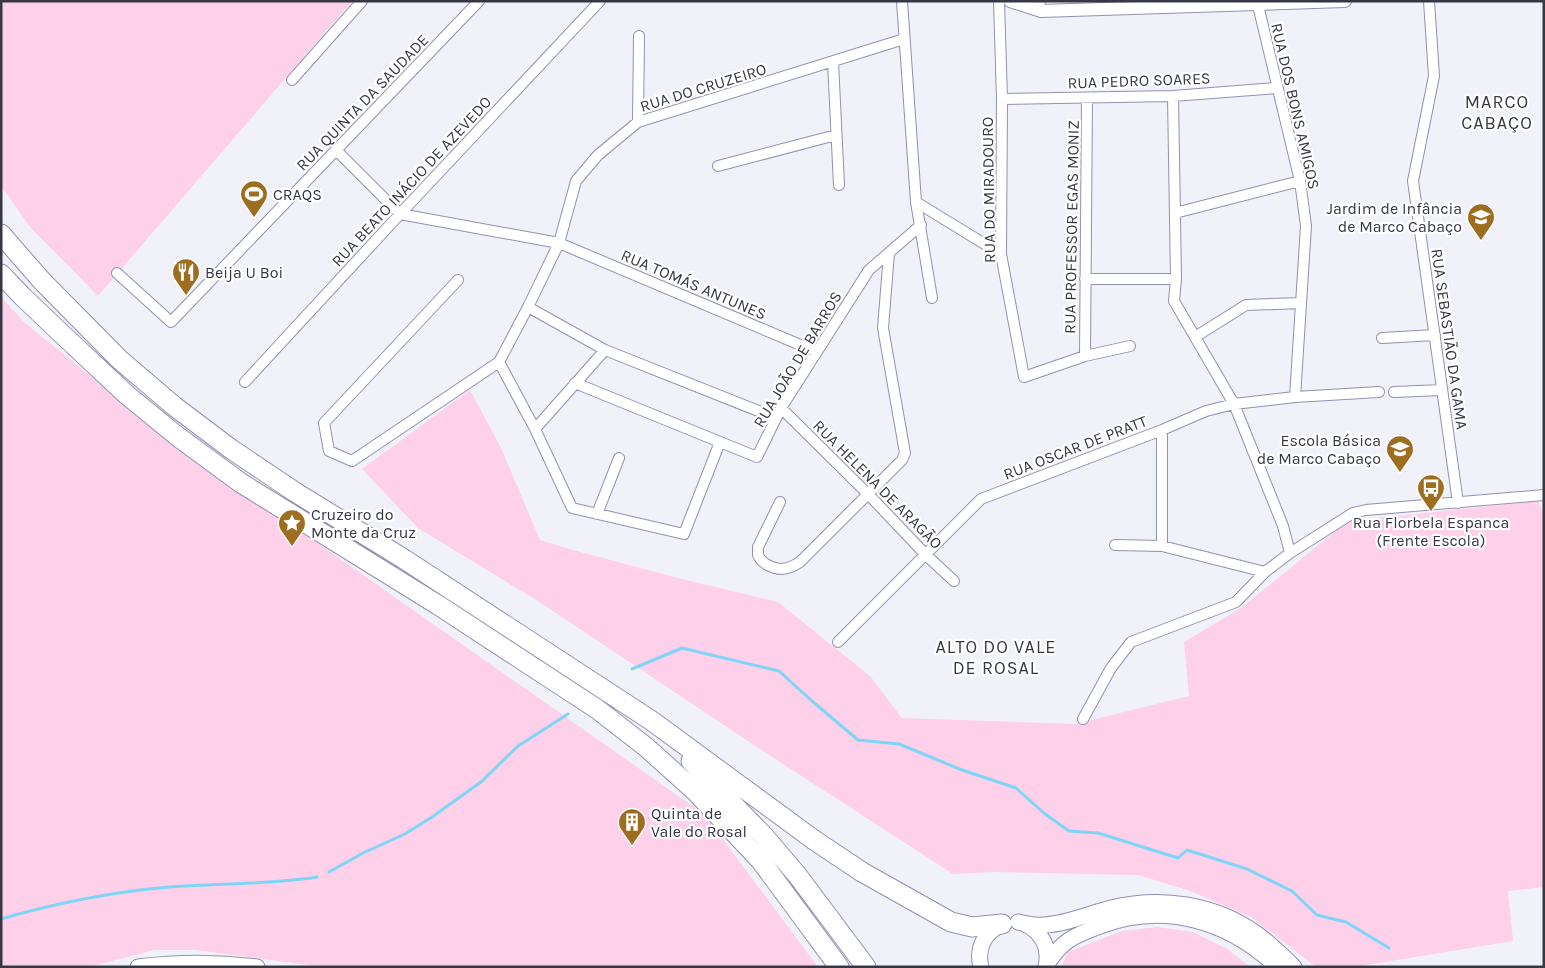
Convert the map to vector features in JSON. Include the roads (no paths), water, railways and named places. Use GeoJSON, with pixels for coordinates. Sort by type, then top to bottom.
{"type":"FeatureCollection","features":[{"type":"Feature","properties":{"kind":"highway"},"geometry":{"type":"LineString","coordinates":[[1,234],[42,280],[119,359],[174,406],[230,449],[295,492],[404,559],[652,721],[836,856],[951,922],[972,926],[1010,923]]}},
{"type":"Feature","properties":{"kind":"highway"},"geometry":{"type":"LineString","coordinates":[[1,274],[128,395],[177,436],[241,482],[438,605],[597,710],[646,747],[696,792],[761,861],[839,967]]}},
{"type":"Feature","properties":{"kind":"highway"},"geometry":{"type":"LineString","coordinates":[[652,721],[764,836],[798,876],[866,967]]}},
{"type":"Feature","properties":{"kind":"main road"},"geometry":{"type":"LineString","coordinates":[[970,967],[980,950],[985,936],[996,927],[1010,923],[1049,925],[1126,905],[1177,903],[1210,910],[1237,921],[1258,935],[1294,967]]}},
{"type":"Feature","properties":{"kind":"main road"},"geometry":{"type":"LineString","coordinates":[[1046,966],[1055,952],[1074,936],[1113,921],[1160,915],[1191,919],[1220,928],[1247,942],[1277,967]]}},
{"type":"Feature","properties":{"kind":"main road"},"geometry":{"type":"LineString","coordinates":[[1010,923],[1033,928],[1044,941],[1047,958],[1046,966]]}},
{"type":"Feature","properties":{"kind":"main road"},"geometry":{"type":"LineString","coordinates":[[980,950],[981,967]]}},
{"type":"Feature","properties":{"kind":"main road"},"geometry":{"type":"LineString","coordinates":[[138,967],[160,964],[208,963],[257,967]]}},
{"type":"Feature","properties":{"kind":"street"},"geometry":{"type":"LineString","coordinates":[[292,80],[362,1]]}},
{"type":"Feature","properties":{"kind":"street","name":"RUA QUINTA DA SAUDADE"},"geometry":{"type":"LineString","coordinates":[[117,273],[171,322],[479,1]]}},
{"type":"Feature","properties":{"kind":"street","name":"RUA BEATO INÁCIO DE AZEVEDO"},"geometry":{"type":"LineString","coordinates":[[245,382],[600,1]]}},
{"type":"Feature","properties":{"kind":"street"},"geometry":{"type":"LineString","coordinates":[[902,1],[916,202],[932,298]]}},
{"type":"Feature","properties":{"kind":"street","name":"RUA DO MIRADOURO"},"geometry":{"type":"LineString","coordinates":[[999,1],[1002,100],[1001,254],[1024,377],[1084,356]]}},
{"type":"Feature","properties":{"kind":"street"},"geometry":{"type":"LineString","coordinates":[[1010,1],[1040,6],[1345,1]]}},
{"type":"Feature","properties":{"kind":"street","name":"RUA SEBASTIÃO DA GAMA"},"geometry":{"type":"LineString","coordinates":[[1428,1],[1434,76],[1413,181],[1458,503]]}},
{"type":"Feature","properties":{"kind":"street","name":"RUA DOS BONS AMIGOS"},"geometry":{"type":"LineString","coordinates":[[1258,3],[1300,181],[1306,226],[1295,397]]}},
{"type":"Feature","properties":{"kind":"street"},"geometry":{"type":"LineString","coordinates":[[638,122],[639,36]]}},
{"type":"Feature","properties":{"kind":"street","name":"RUA DO CRUZEIRO"},"geometry":{"type":"LineString","coordinates":[[499,362],[560,243],[576,181],[598,155],[638,122],[904,39]]}},
{"type":"Feature","properties":{"kind":"street"},"geometry":{"type":"LineString","coordinates":[[833,62],[839,185]]}},
{"type":"Feature","properties":{"kind":"street","name":"RUA PEDRO SOARES"},"geometry":{"type":"LineString","coordinates":[[1002,100],[1173,96],[1278,88]]}},
{"type":"Feature","properties":{"kind":"street"},"geometry":{"type":"LineString","coordinates":[[1173,96],[1176,279],[1174,301],[1234,404],[1283,526],[1290,553]]}},
{"type":"Feature","properties":{"kind":"street","name":"RUA PROFESSOR EGAS MONIZ"},"geometry":{"type":"LineString","coordinates":[[1084,356],[1087,98]]}},
{"type":"Feature","properties":{"kind":"street"},"geometry":{"type":"LineString","coordinates":[[718,166],[836,135]]}},
{"type":"Feature","properties":{"kind":"street"},"geometry":{"type":"LineString","coordinates":[[336,150],[400,214]]}},
{"type":"Feature","properties":{"kind":"street"},"geometry":{"type":"LineString","coordinates":[[1175,213],[1300,181]]}},
{"type":"Feature","properties":{"kind":"street"},"geometry":{"type":"LineString","coordinates":[[916,202],[1001,254]]}},
{"type":"Feature","properties":{"kind":"street","name":"RUA TOMÁS ANTUNES"},"geometry":{"type":"LineString","coordinates":[[400,214],[560,243],[817,352]]}},
{"type":"Feature","properties":{"kind":"street","name":"RUA JOÃO DE BARROS"},"geometry":{"type":"LineString","coordinates":[[575,383],[757,457],[781,408],[869,270],[921,225]]}},
{"type":"Feature","properties":{"kind":"street"},"geometry":{"type":"LineString","coordinates":[[780,502],[758,547],[758,555],[763,562],[781,569],[792,567],[800,562],[902,460],[905,453],[883,328],[889,253]]}},
{"type":"Feature","properties":{"kind":"street"},"geometry":{"type":"LineString","coordinates":[[1085,280],[1176,279]]}},
{"type":"Feature","properties":{"kind":"street"},"geometry":{"type":"LineString","coordinates":[[458,280],[324,423],[329,451],[352,462],[499,362],[535,429],[572,508],[684,534],[720,442]]}},
{"type":"Feature","properties":{"kind":"street"},"geometry":{"type":"LineString","coordinates":[[1195,337],[1246,305],[1301,302]]}},
{"type":"Feature","properties":{"kind":"street"},"geometry":{"type":"LineString","coordinates":[[528,307],[604,350],[776,418]]}},
{"type":"Feature","properties":{"kind":"street"},"geometry":{"type":"LineString","coordinates":[[1382,338],[1435,336]]}},
{"type":"Feature","properties":{"kind":"street"},"geometry":{"type":"LineString","coordinates":[[1084,356],[1130,346]]}},
{"type":"Feature","properties":{"kind":"street"},"geometry":{"type":"LineString","coordinates":[[535,429],[604,350]]}},
{"type":"Feature","properties":{"kind":"street"},"geometry":{"type":"LineString","coordinates":[[1394,392],[1442,390]]}},
{"type":"Feature","properties":{"kind":"street","name":"RUA OSCAR DE PRATT"},"geometry":{"type":"LineString","coordinates":[[838,642],[981,499],[1162,430],[1206,411],[1234,404],[1295,397],[1378,392]]}},
{"type":"Feature","properties":{"kind":"street","name":"RUA HELENA DE ARAGÃO"},"geometry":{"type":"LineString","coordinates":[[781,408],[954,581]]}},
{"type":"Feature","properties":{"kind":"street"},"geometry":{"type":"LineString","coordinates":[[1162,430],[1162,546]]}},
{"type":"Feature","properties":{"kind":"street"},"geometry":{"type":"LineString","coordinates":[[597,514],[620,458]]}},
{"type":"Feature","properties":{"kind":"street"},"geometry":{"type":"LineString","coordinates":[[1083,719],[1111,668],[1131,642],[1236,602],[1265,572],[1290,553],[1353,513],[1366,510],[1544,495]]}},
{"type":"Feature","properties":{"kind":"street"},"geometry":{"type":"LineString","coordinates":[[1115,545],[1162,546],[1265,572]]}},
{"type":"Feature","properties":{"kind":"waterway"},"geometry":{"type":"LineString","coordinates":[[632,669],[682,648],[779,671],[858,740],[899,744],[962,770],[1016,788],[1045,814],[1069,831],[1098,833],[1178,858],[1187,850],[1247,869],[1292,891],[1317,915],[1346,922],[1389,948]]}},
{"type":"Feature","properties":{"kind":"waterway"},"geometry":{"type":"LineString","coordinates":[[329,872],[363,853],[405,834],[432,817],[481,782],[518,746],[568,714]]}},
{"type":"Feature","properties":{"kind":"waterway"},"geometry":{"type":"LineString","coordinates":[[1,919],[63,903],[126,892],[169,887],[299,880],[317,877]]}},
{"type":"Feature","properties":{"kind":"place","name":"CRAQS"},"geometry":{"type":"Point","coordinates":[254,218]}},
{"type":"Feature","properties":{"kind":"place","name":"Jardim de Infância de Marco Cabaço"},"geometry":{"type":"Point","coordinates":[1481,241]}},
{"type":"Feature","properties":{"kind":"place","name":"Beija U Boi"},"geometry":{"type":"Point","coordinates":[186,296]}},
{"type":"Feature","properties":{"kind":"place","name":"Escola Básica de Marco Cabaço"},"geometry":{"type":"Point","coordinates":[1400,473]}},
{"type":"Feature","properties":{"kind":"place","name":"Rua Florbela Espanca (Frente Escola)"},"geometry":{"type":"Point","coordinates":[1431,512]}},
{"type":"Feature","properties":{"kind":"place","name":"Cruzeiro do Monte da Cruz"},"geometry":{"type":"Point","coordinates":[292,547]}},
{"type":"Feature","properties":{"kind":"place","name":"Quinta de Vale do Rosal"},"geometry":{"type":"Point","coordinates":[632,846]}},
{"type":"Feature","properties":{"kind":"district","name":"MARCO CABAÇO"},"geometry":{"type":"Point","coordinates":[1497,112]}},
{"type":"Feature","properties":{"kind":"district","name":"ALTO DO VALE DE ROSAL"},"geometry":{"type":"Point","coordinates":[996,658]}}]}
